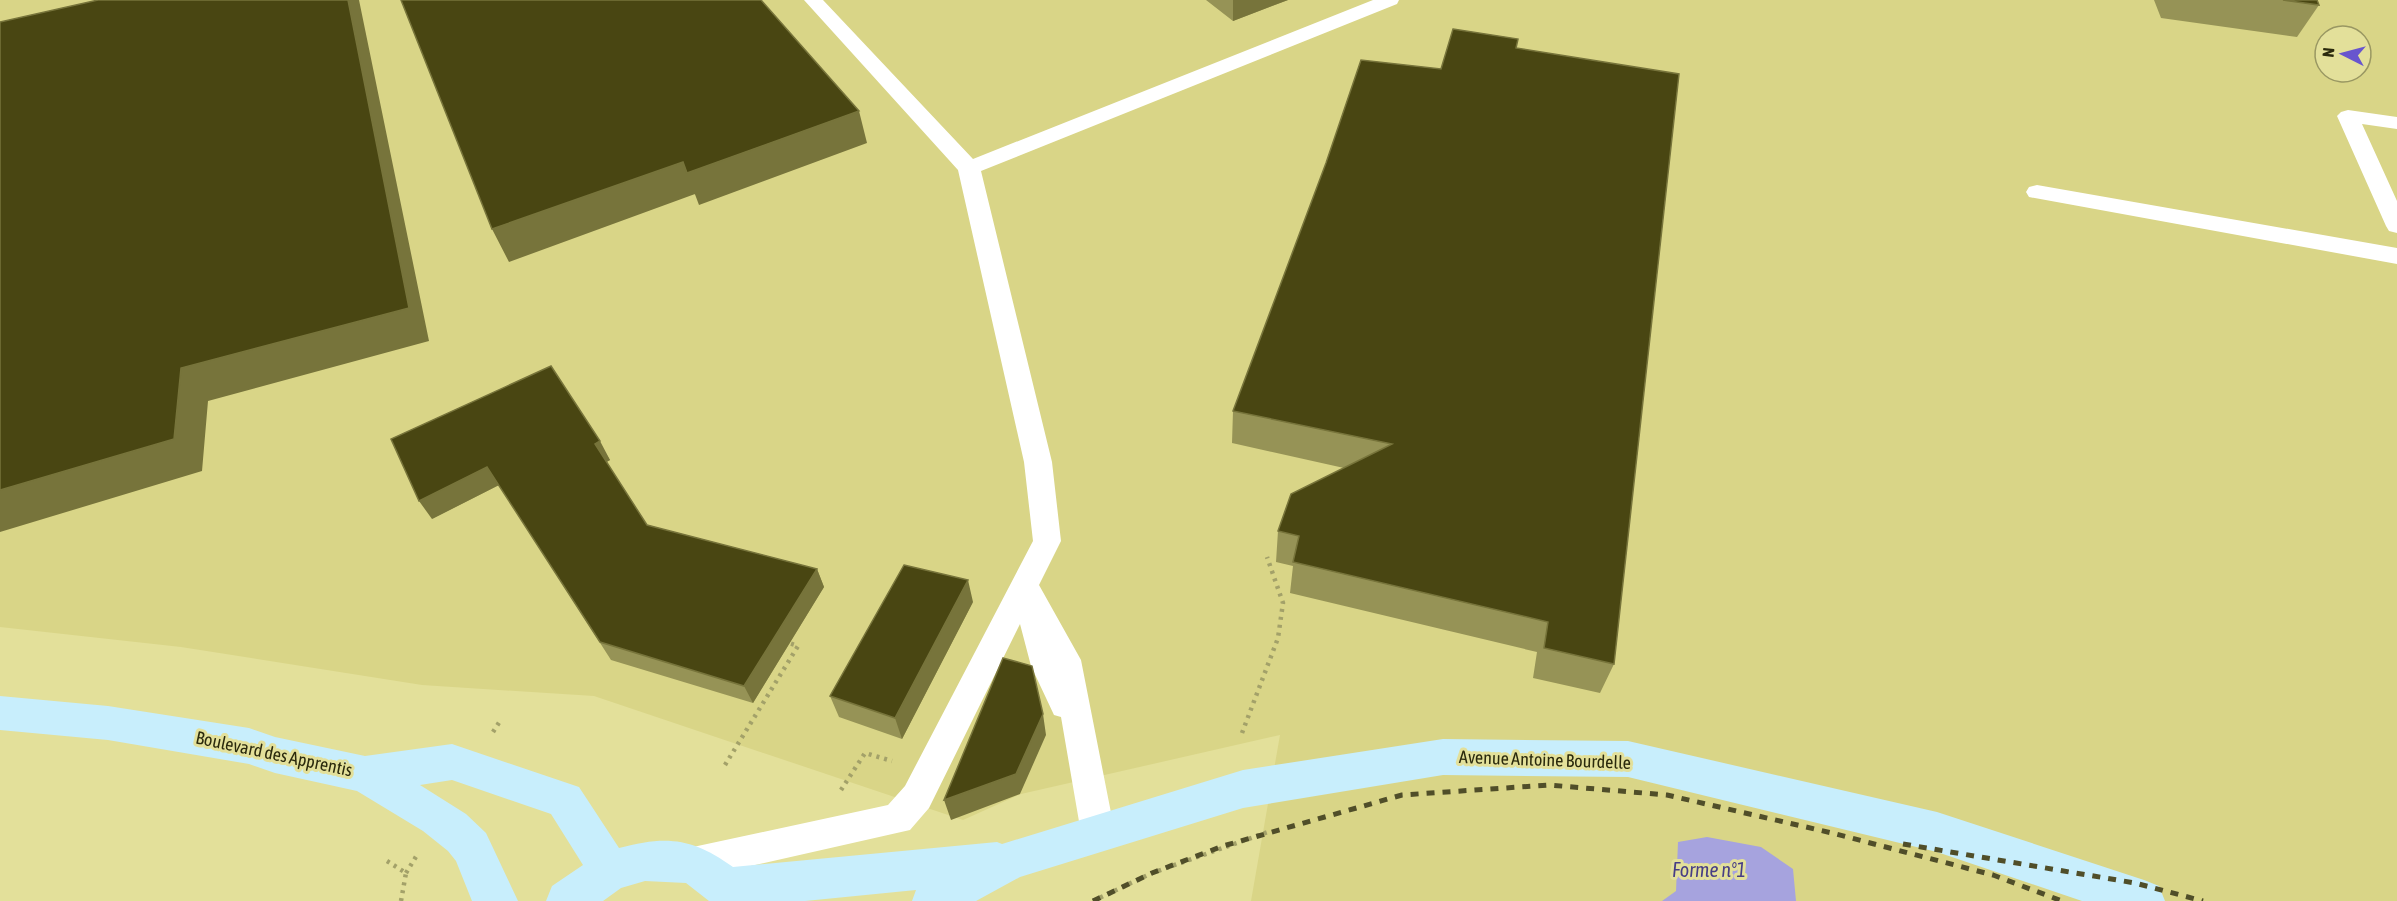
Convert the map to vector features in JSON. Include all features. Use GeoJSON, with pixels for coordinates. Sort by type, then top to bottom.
{"type":"FeatureCollection","features":[{"type":"Feature","properties":{"kind":"street","name":"Boulevard des Apprentis"},"geometry":{"type":"LineString","coordinates":[[0,713],[108,723],[249,746],[365,774],[452,762],[565,800],[610,871]]}},
{"type":"Feature","properties":{"kind":"street","name":"Avenue Antoine Bourdelle"},"geometry":{"type":"LineString","coordinates":[[1011,860],[1243,789],[1443,757],[1628,759],[1937,832],[2144,901]]}},
{"type":"Feature","properties":{"kind":"street"},"geometry":{"type":"LineString","coordinates":[[365,774],[439,818],[470,846],[489,892],[496,901]]}},
{"type":"Feature","properties":{"kind":"street"},"geometry":{"type":"LineString","coordinates":[[567,901],[610,871],[645,861],[693,863],[729,895],[1011,860]]}},
{"type":"Feature","properties":{"kind":"street"},"geometry":{"type":"LineString","coordinates":[[933,901],[1011,860]]}},
{"type":"Feature","properties":{"kind":"lane"},"geometry":{"type":"LineString","coordinates":[[693,863],[898,819],[917,797],[1047,541],[1038,462],[969,168],[813,0]]}},
{"type":"Feature","properties":{"kind":"lane"},"geometry":{"type":"LineString","coordinates":[[969,168],[1390,0]]}},
{"type":"Feature","properties":{"kind":"lane"},"geometry":{"type":"LineString","coordinates":[[2397,123],[2348,116],[2397,226]]}},
{"type":"Feature","properties":{"kind":"lane"},"geometry":{"type":"LineString","coordinates":[[2037,192],[2397,256]]}},
{"type":"Feature","properties":{"kind":"lane"},"geometry":{"type":"LineString","coordinates":[[1024,585],[1046,666],[1081,737],[1098,833]]}},
{"type":"Feature","properties":{"kind":"path"},"geometry":{"type":"LineString","coordinates":[[1242,733],[1278,638],[1283,603],[1267,557]]}},
{"type":"Feature","properties":{"kind":"path"},"geometry":{"type":"LineString","coordinates":[[725,765],[798,646],[789,643]]}},
{"type":"Feature","properties":{"kind":"path"},"geometry":{"type":"LineString","coordinates":[[1094,901],[1152,873],[1273,830]]}},
{"type":"Feature","properties":{"kind":"path"},"geometry":{"type":"LineString","coordinates":[[387,861],[406,873],[401,901]]}},
{"type":"Feature","properties":{"kind":"shaded area"},"geometry":{"type":"Polygon","coordinates":[[[0,0],[2397,0],[2397,901],[1251,901],[1280,735],[1021,794],[963,820],[594,696],[422,685],[181,647],[0,627],[0,0]]]}},
{"type":"Feature","properties":{"kind":"water","name":"Forme n°1"},"geometry":{"type":"Polygon","coordinates":[[[1707,837],[1761,847],[1793,869],[1796,901],[1662,901],[1676,891],[1678,842],[1707,837]]]}},
{"type":"Feature","properties":{"kind":"building"},"geometry":{"type":"Polygon","coordinates":[[[98,0],[348,0],[409,308],[181,368],[174,439],[0,490],[0,22],[98,0]]]}},
{"type":"Feature","properties":{"kind":"building"},"geometry":{"type":"Polygon","coordinates":[[[401,0],[761,0],[859,111],[687,173],[683,162],[492,229],[401,0]]]}},
{"type":"Feature","properties":{"kind":"building"},"geometry":{"type":"Polygon","coordinates":[[[2283,0],[2317,0],[2319,5],[2283,0]]]}},
{"type":"Feature","properties":{"kind":"building"},"geometry":{"type":"Polygon","coordinates":[[[1453,29],[1518,39],[1516,48],[1679,74],[1614,664],[1544,648],[1548,622],[1293,562],[1299,536],[1278,531],[1291,494],[1392,444],[1233,411],[1326,163],[1361,60],[1441,69],[1453,29]]]}},
{"type":"Feature","properties":{"kind":"building"},"geometry":{"type":"Polygon","coordinates":[[[551,366],[600,441],[595,444],[647,525],[817,569],[744,686],[600,642],[487,467],[419,501],[391,439],[551,366]]]}},
{"type":"Feature","properties":{"kind":"building"},"geometry":{"type":"Polygon","coordinates":[[[904,565],[968,580],[895,718],[830,696],[904,565]]]}},
{"type":"Feature","properties":{"kind":"building"},"geometry":{"type":"Polygon","coordinates":[[[1003,658],[1032,666],[1043,714],[1016,774],[944,800],[1003,658]]]}},
{"type":"Feature","properties":{"kind":"railway"},"geometry":{"type":"LineString","coordinates":[[1093,901],[1152,873],[1223,846],[1402,795],[1549,785],[1667,795],[1832,833],[1993,875],[2062,901]]}},
{"type":"Feature","properties":{"kind":"railway"},"geometry":{"type":"LineString","coordinates":[[1903,844],[2135,883],[2203,901]]}}]}
